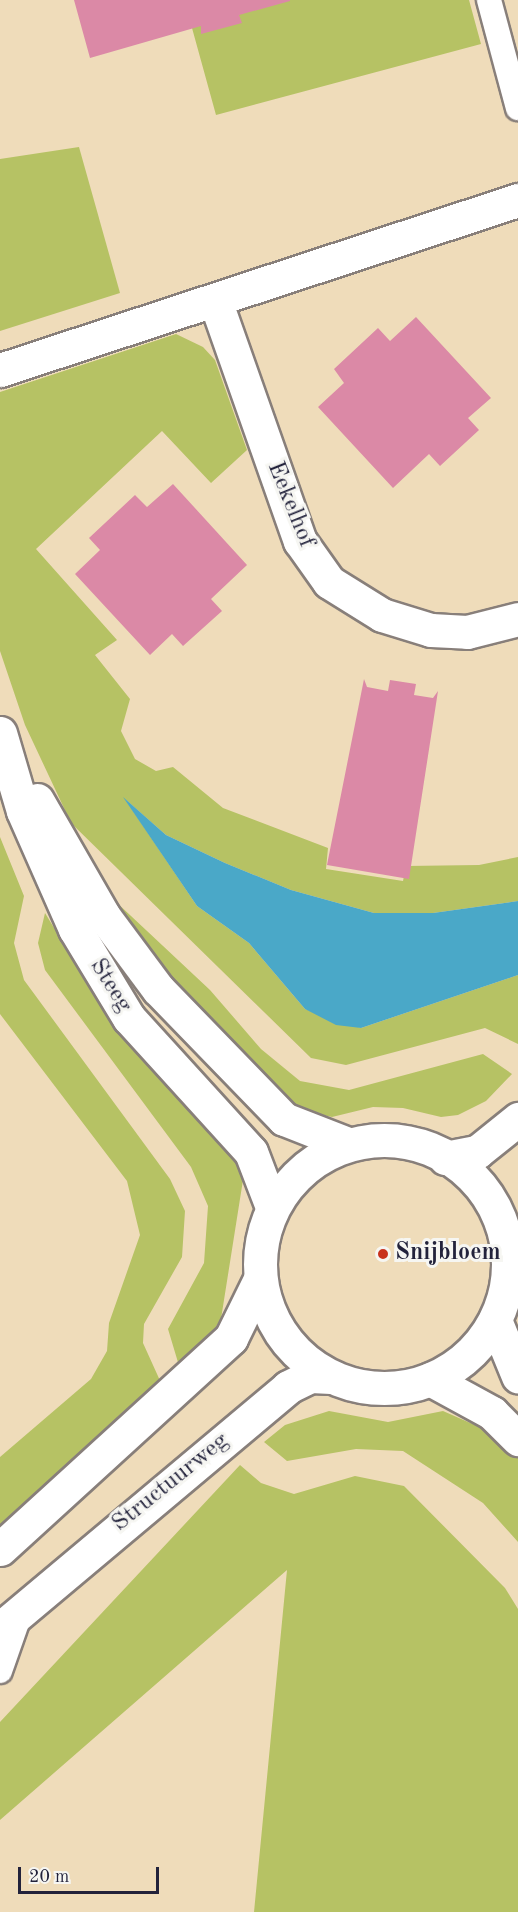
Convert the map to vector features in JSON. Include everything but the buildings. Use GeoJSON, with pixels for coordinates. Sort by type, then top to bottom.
{"type":"FeatureCollection","features":[{"type":"Feature","properties":{"kind":"street"},"geometry":{"type":"LineString","coordinates":[[0,370],[518,200]]}},
{"type":"Feature","properties":{"kind":"street","name":"Eekelhof"},"geometry":{"type":"LineString","coordinates":[[214,300],[300,541],[329,582],[382,615],[431,630],[467,632],[518,619]]}},
{"type":"Feature","properties":{"kind":"street","name":"Steeg"},"geometry":{"type":"LineString","coordinates":[[0,733],[80,878],[158,989],[284,1119],[348,1144]]}},
{"type":"Feature","properties":{"kind":"street","name":"Steeg"},"geometry":{"type":"LineString","coordinates":[[0,733],[26,820],[75,929],[129,1018],[251,1152],[272,1207]]}},
{"type":"Feature","properties":{"kind":"street"},"geometry":{"type":"LineString","coordinates":[[445,1158],[477,1152],[518,1119]]}},
{"type":"Feature","properties":{"kind":"street"},"geometry":{"type":"LineString","coordinates":[[399,1139],[445,1158],[465,1168],[510,1217],[509,1257],[495,1320],[478,1345],[430,1379],[377,1388],[331,1377],[294,1350],[271,1317],[260,1279],[261,1242],[272,1207],[295,1176],[324,1153],[348,1144],[399,1139]]}},
{"type":"Feature","properties":{"kind":"street"},"geometry":{"type":"LineString","coordinates":[[0,1550],[231,1338],[260,1279]]}},
{"type":"Feature","properties":{"kind":"street"},"geometry":{"type":"LineString","coordinates":[[495,1320],[518,1376]]}},
{"type":"Feature","properties":{"kind":"street","name":"Structuurweg"},"geometry":{"type":"LineString","coordinates":[[11,1620],[288,1387],[310,1376],[331,1377]]}},
{"type":"Feature","properties":{"kind":"street"},"geometry":{"type":"LineString","coordinates":[[430,1379],[492,1413],[518,1439]]}},
{"type":"Feature","properties":{"kind":"lane"},"geometry":{"type":"LineString","coordinates":[[489,0],[518,108]]}},
{"type":"Feature","properties":{"kind":"lane","name":"Structuurweg"},"geometry":{"type":"LineString","coordinates":[[0,1671],[11,1620]]}},
{"type":"Feature","properties":{"kind":"green space"},"geometry":{"type":"Polygon","coordinates":[[[106,0],[469,0],[481,44],[216,115],[192,28],[106,0]]]}},
{"type":"Feature","properties":{"kind":"green space"},"geometry":{"type":"Polygon","coordinates":[[[79,147],[120,293],[0,331],[0,159],[79,147]]]}},
{"type":"Feature","properties":{"kind":"green space"},"geometry":{"type":"Polygon","coordinates":[[[176,334],[203,347],[215,360],[247,450],[211,483],[162,431],[36,549],[117,640],[95,655],[130,699],[121,731],[135,759],[156,771],[173,767],[223,808],[328,848],[326,869],[403,881],[406,866],[479,865],[518,857],[518,901],[433,913],[374,913],[291,890],[225,863],[166,835],[125,799],[197,906],[249,943],[305,1009],[361,1028],[518,975],[518,1044],[485,1028],[346,1065],[311,1058],[71,823],[25,725],[0,651],[0,392],[176,334]]]}},
{"type":"Feature","properties":{"kind":"green space"},"geometry":{"type":"Polygon","coordinates":[[[0,837],[24,896],[14,943],[24,980],[170,1179],[185,1211],[182,1257],[144,1324],[143,1343],[162,1385],[0,1528],[0,1457],[91,1379],[107,1351],[109,1323],[140,1235],[127,1181],[0,1014],[0,837]]]}},
{"type":"Feature","properties":{"kind":"green space"},"geometry":{"type":"Polygon","coordinates":[[[115,901],[210,990],[261,1049],[300,1081],[349,1090],[483,1054],[512,1074],[486,1101],[458,1115],[441,1117],[403,1108],[373,1107],[332,1117],[304,1111],[268,1091],[210,1031],[115,901]]]}},
{"type":"Feature","properties":{"kind":"green space"},"geometry":{"type":"Polygon","coordinates":[[[45,913],[84,977],[233,1154],[243,1180],[221,1319],[199,1353],[180,1369],[168,1329],[204,1263],[208,1206],[191,1167],[45,970],[38,943],[45,913]]]}},
{"type":"Feature","properties":{"kind":"green space"},"geometry":{"type":"Polygon","coordinates":[[[329,1411],[388,1422],[443,1411],[493,1433],[518,1458],[518,1542],[483,1503],[403,1451],[356,1449],[287,1461],[264,1442],[285,1425],[329,1411]]]}},
{"type":"Feature","properties":{"kind":"green space"},"geometry":{"type":"Polygon","coordinates":[[[240,1465],[261,1483],[294,1494],[355,1476],[404,1486],[505,1588],[518,1609],[518,1912],[254,1912],[287,1570],[0,1820],[0,1722],[240,1465]]]}},
{"type":"Feature","properties":{"kind":"water"},"geometry":{"type":"Polygon","coordinates":[[[123,797],[166,835],[225,863],[291,890],[374,913],[433,913],[518,901],[518,975],[361,1028],[336,1025],[305,1009],[249,943],[197,906],[123,797]]]}},
{"type":"Feature","properties":{"kind":"place","name":"Snijbloem"},"geometry":{"type":"Point","coordinates":[383,1254]}}]}
